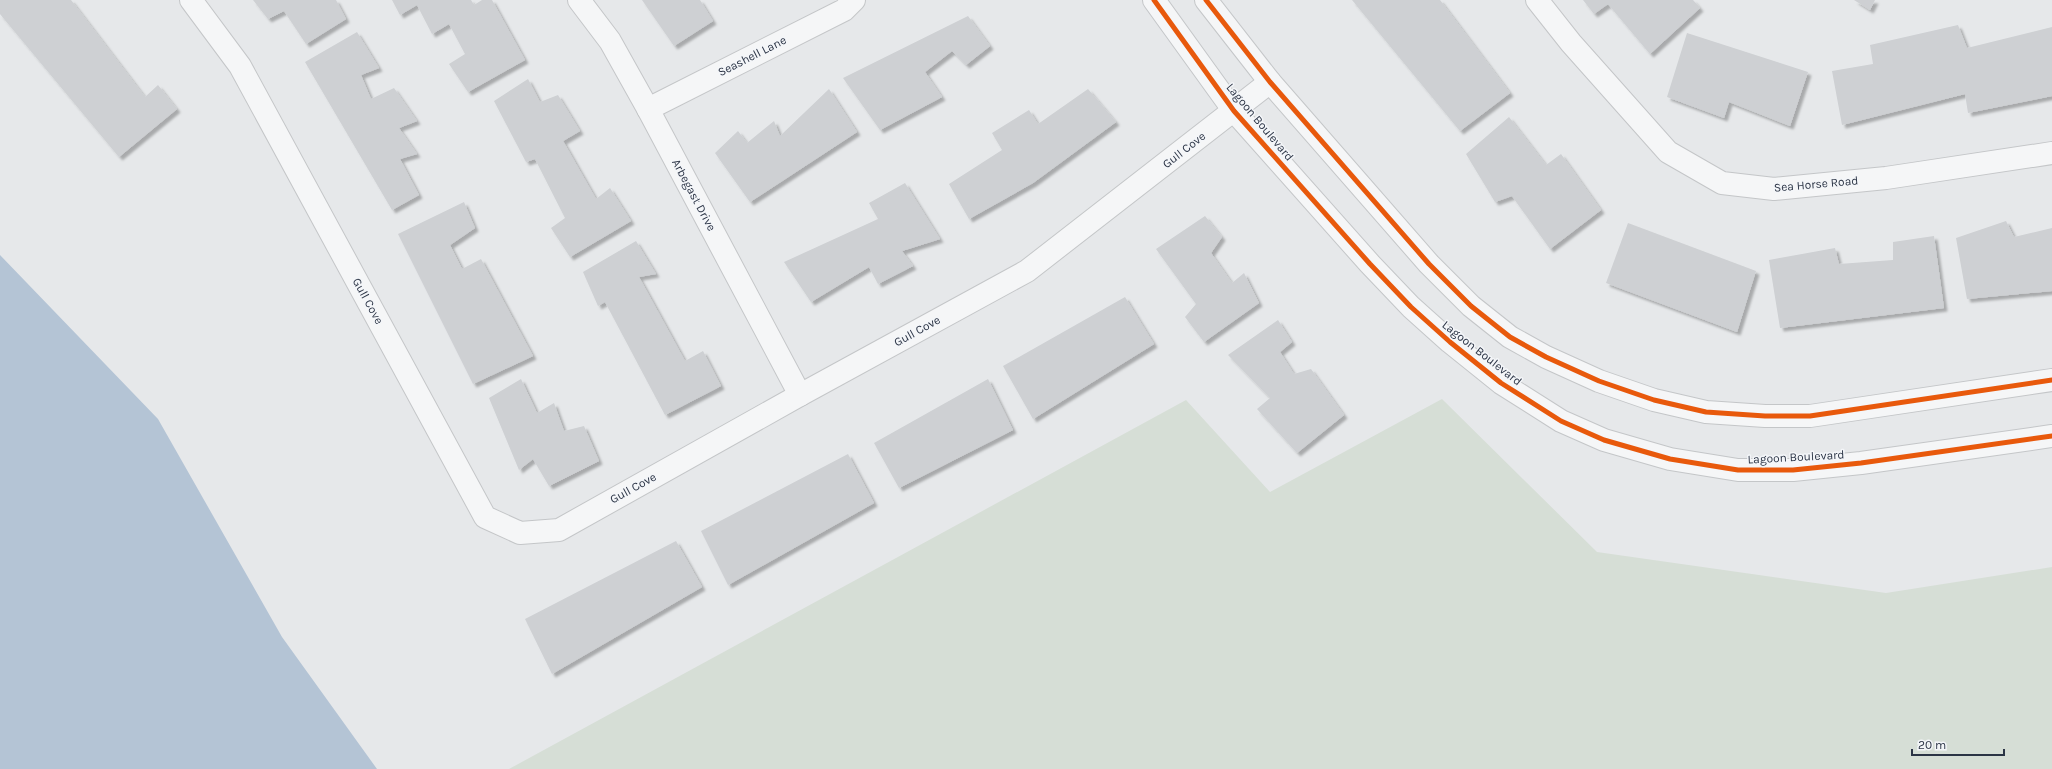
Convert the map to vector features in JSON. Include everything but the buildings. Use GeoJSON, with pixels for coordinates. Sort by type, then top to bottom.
{"type":"FeatureCollection","features":[{"type":"Feature","properties":{"kind":"street","name":"Gull Cove"},"geometry":{"type":"LineString","coordinates":[[191,0],[240,66],[485,517],[520,533],[559,530],[800,395],[1027,271],[1270,82]]}},
{"type":"Feature","properties":{"kind":"street","name":"Arbegast Drive"},"geometry":{"type":"LineString","coordinates":[[579,0],[610,41],[648,109],[800,395]]}},
{"type":"Feature","properties":{"kind":"street","name":"Seashell Lane"},"geometry":{"type":"LineString","coordinates":[[648,109],[844,10],[854,0]]}},
{"type":"Feature","properties":{"kind":"street","name":"Lagoon Boulevard"},"geometry":{"type":"LineString","coordinates":[[1154,0],[1234,111],[1370,264],[1411,307],[1450,342],[1508,387],[1561,421],[1604,440],[1670,459],[1738,470],[1785,470],[1861,463],[2052,436]]}},
{"type":"Feature","properties":{"kind":"street"},"geometry":{"type":"LineString","coordinates":[[1206,0],[1270,82],[1429,264],[1471,306],[1510,337],[1599,381],[1654,400],[1706,412],[1765,416],[1810,416],[2052,380]]}},
{"type":"Feature","properties":{"kind":"street","name":"Sea Horse Road"},"geometry":{"type":"LineString","coordinates":[[1537,0],[1571,43],[1668,152],[1722,183],[1774,189],[1886,178],[2052,153]]}},
{"type":"Feature","properties":{"kind":"shaded area"},"geometry":{"type":"Polygon","coordinates":[[[1442,399],[1597,552],[1886,593],[2052,567],[2052,769],[509,769],[1186,400],[1270,492],[1442,399]]]}},
{"type":"Feature","properties":{"kind":"water"},"geometry":{"type":"Polygon","coordinates":[[[0,255],[158,419],[282,637],[377,769],[0,769],[0,255]]]}},
{"type":"Feature","properties":{"kind":"cycle path"},"geometry":{"type":"LineString","coordinates":[[1154,0],[1234,111],[1370,264],[1411,307],[1450,342],[1501,383],[1561,421],[1604,440],[1670,459],[1738,470],[1793,470],[1861,463],[2052,436]]}},
{"type":"Feature","properties":{"kind":"cycle path"},"geometry":{"type":"LineString","coordinates":[[1206,0],[1270,82],[1429,264],[1471,306],[1510,337],[1546,357],[1599,381],[1654,400],[1706,412],[1765,416],[1810,416],[2052,380]]}}]}
